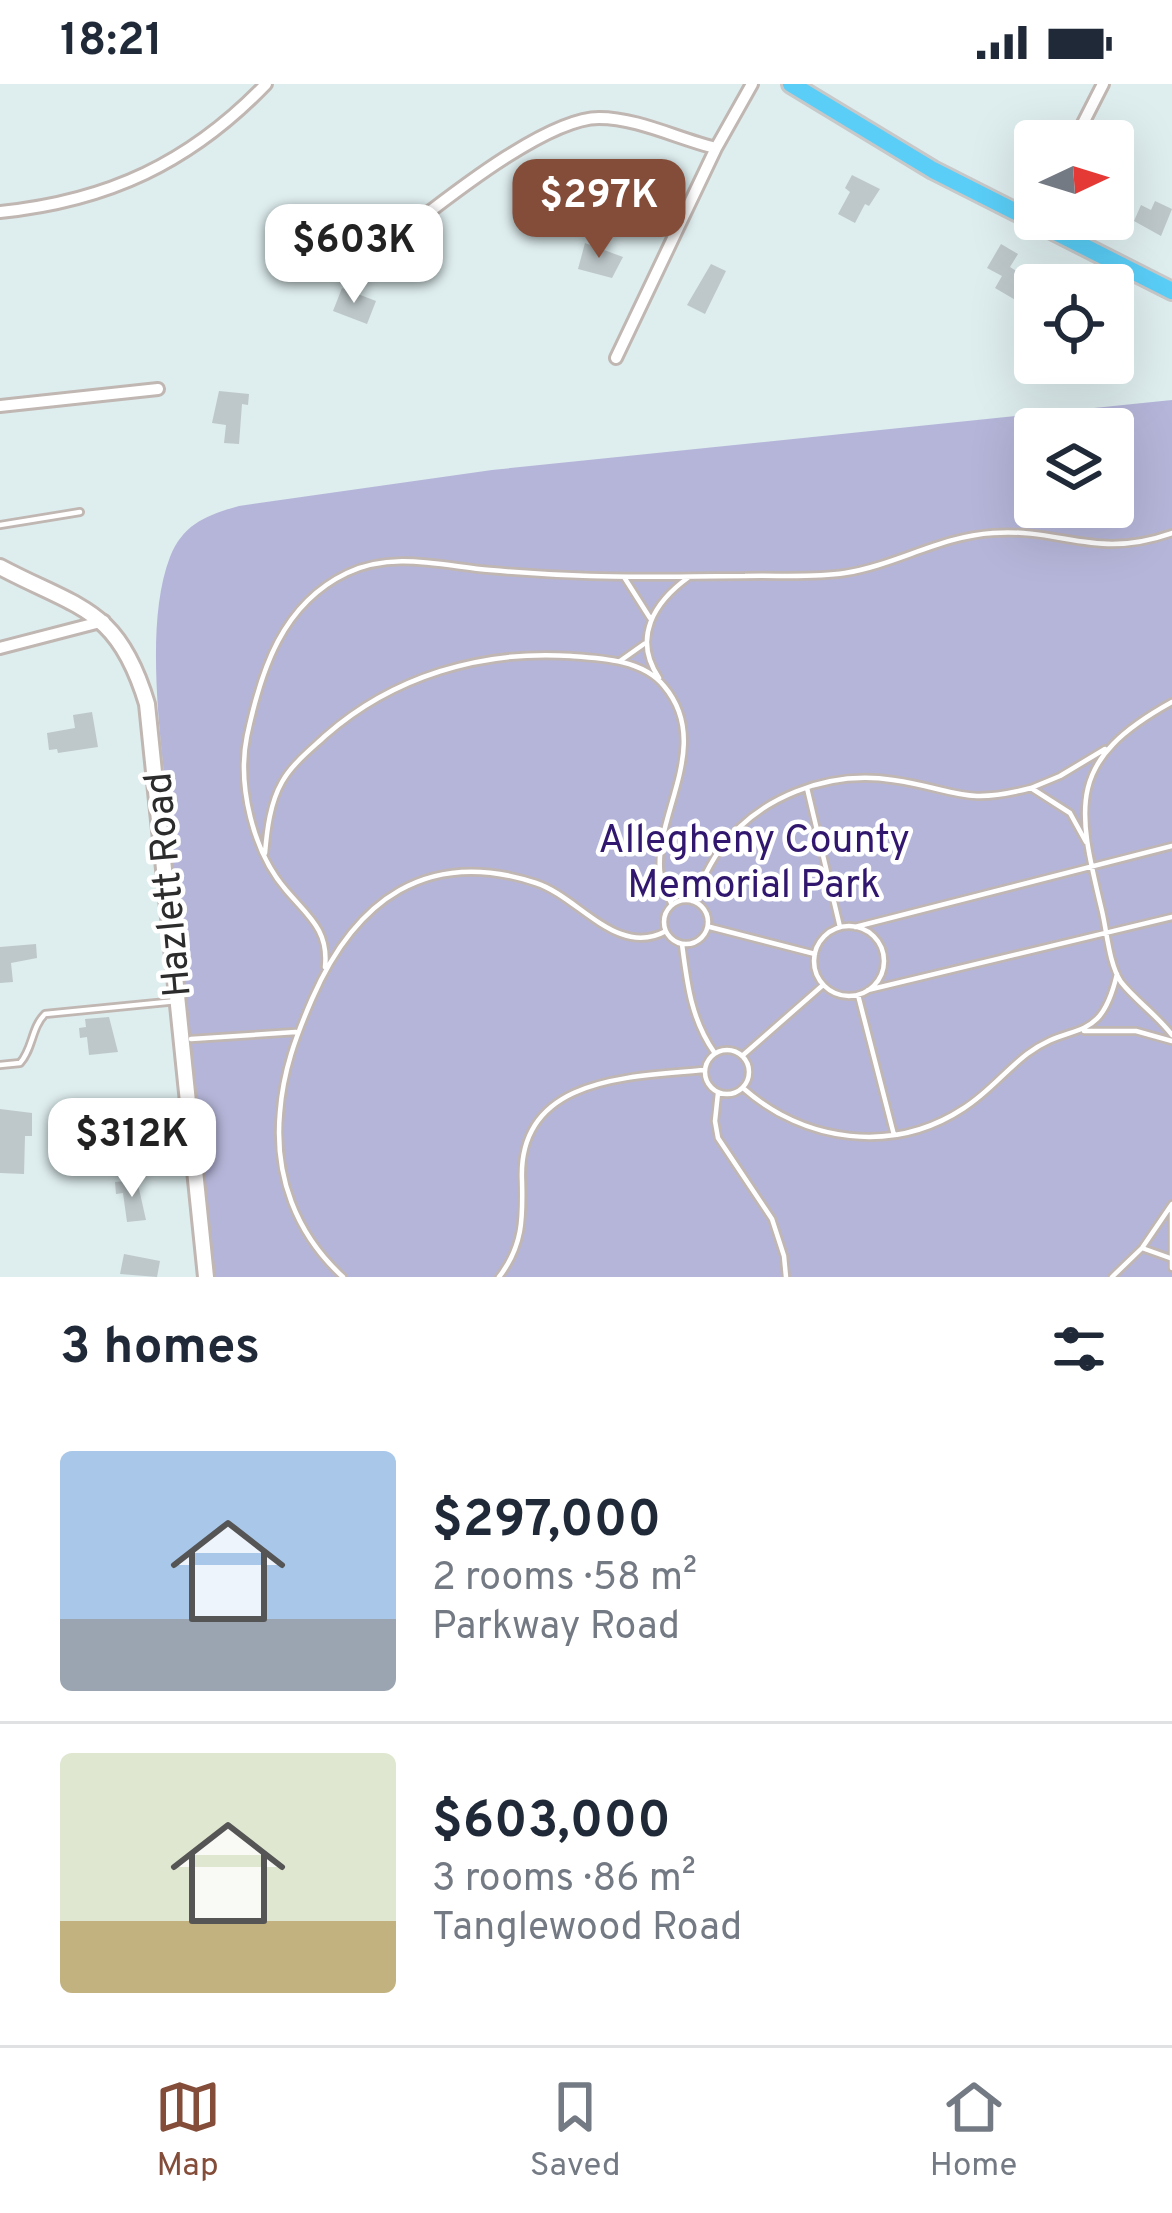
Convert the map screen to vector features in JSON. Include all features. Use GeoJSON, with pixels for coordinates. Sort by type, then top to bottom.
{"type":"FeatureCollection","features":[{"type":"Feature","properties":{"kind":"main road"},"geometry":{"type":"LineString","coordinates":[[791,84],[898,151],[1014,210]]}},
{"type":"Feature","properties":{"kind":"main road"},"geometry":{"type":"LineString","coordinates":[[1073,240],[1172,291]]}},
{"type":"Feature","properties":{"kind":"street"},"geometry":{"type":"LineString","coordinates":[[0,212],[51,205],[123,185],[190,150],[266,84]]}},
{"type":"Feature","properties":{"kind":"street"},"geometry":{"type":"LineString","coordinates":[[616,358],[716,148],[752,84]]}},
{"type":"Feature","properties":{"kind":"street"},"geometry":{"type":"LineString","coordinates":[[1085,120],[1103,84]]}},
{"type":"Feature","properties":{"kind":"street"},"geometry":{"type":"LineString","coordinates":[[415,223],[491,166],[579,121],[611,119],[716,148]]}},
{"type":"Feature","properties":{"kind":"street"},"geometry":{"type":"LineString","coordinates":[[0,406],[158,388]]}},
{"type":"Feature","properties":{"kind":"street"},"geometry":{"type":"LineString","coordinates":[[0,567],[104,621]]}},
{"type":"Feature","properties":{"kind":"street"},"geometry":{"type":"LineString","coordinates":[[0,649],[104,621]]}},
{"type":"Feature","properties":{"kind":"street","name":"Hazlett Road"},"geometry":{"type":"LineString","coordinates":[[104,621],[128,655],[147,704],[206,1277]]}},
{"type":"Feature","properties":{"kind":"lane"},"geometry":{"type":"LineString","coordinates":[[0,525],[80,512]]}},
{"type":"Feature","properties":{"kind":"lane"},"geometry":{"type":"LineString","coordinates":[[325,967],[321,931],[284,889],[265,854],[247,796],[247,739],[275,644],[289,620],[314,593],[352,570],[401,560],[624,577],[840,574],[978,534],[1022,534],[1107,547],[1143,543],[1172,533]]}},
{"type":"Feature","properties":{"kind":"lane"},"geometry":{"type":"LineString","coordinates":[[672,905],[659,863],[684,744],[679,714],[649,660],[647,640],[650,618],[663,598],[691,576]]}},
{"type":"Feature","properties":{"kind":"lane"},"geometry":{"type":"LineString","coordinates":[[624,577],[650,618]]}},
{"type":"Feature","properties":{"kind":"lane"},"geometry":{"type":"LineString","coordinates":[[620,661],[635,654],[647,640]]}},
{"type":"Feature","properties":{"kind":"lane"},"geometry":{"type":"LineString","coordinates":[[265,854],[276,795],[291,769],[332,730],[383,694],[411,681],[489,659],[561,655],[620,661],[662,683]]}},
{"type":"Feature","properties":{"kind":"lane"},"geometry":{"type":"LineString","coordinates":[[715,1053],[691,1003],[682,944],[666,931],[665,917],[672,905],[692,901],[730,836],[769,805],[829,781],[873,778],[966,798],[1001,796],[1060,776],[1172,702]]}},
{"type":"Feature","properties":{"kind":"lane"},"geometry":{"type":"LineString","coordinates":[[1107,747],[1089,780],[1084,818],[1091,865],[1117,974],[1172,1038]]}},
{"type":"Feature","properties":{"kind":"lane"},"geometry":{"type":"LineString","coordinates":[[806,788],[840,928]]}},
{"type":"Feature","properties":{"kind":"lane"},"geometry":{"type":"LineString","coordinates":[[1031,788],[1070,813],[1087,842]]}},
{"type":"Feature","properties":{"kind":"lane"},"geometry":{"type":"LineString","coordinates":[[1172,846],[840,928],[823,938],[814,968],[823,985],[837,994],[858,995],[1172,917]]}},
{"type":"Feature","properties":{"kind":"lane"},"geometry":{"type":"LineString","coordinates":[[343,1277],[303,1227],[280,1165],[280,1107],[296,1032],[325,967],[352,929],[381,900],[416,880],[461,871],[502,874],[540,884],[623,936],[655,937],[666,931]]}},
{"type":"Feature","properties":{"kind":"lane"},"geometry":{"type":"LineString","coordinates":[[682,944],[700,940],[708,927],[705,911],[692,901]]}},
{"type":"Feature","properties":{"kind":"lane"},"geometry":{"type":"LineString","coordinates":[[708,927],[815,954]]}},
{"type":"Feature","properties":{"kind":"lane"},"geometry":{"type":"LineString","coordinates":[[855,927],[876,939],[883,953],[882,973],[868,990]]}},
{"type":"Feature","properties":{"kind":"lane"},"geometry":{"type":"LineString","coordinates":[[1084,1031],[1107,1008],[1117,974]]}},
{"type":"Feature","properties":{"kind":"lane"},"geometry":{"type":"LineString","coordinates":[[742,1056],[823,985]]}},
{"type":"Feature","properties":{"kind":"lane"},"geometry":{"type":"LineString","coordinates":[[858,995],[894,1135]]}},
{"type":"Feature","properties":{"kind":"lane"},"geometry":{"type":"LineString","coordinates":[[0,1065],[20,1063],[26,1057],[45,1014],[177,1001]]}},
{"type":"Feature","properties":{"kind":"lane"},"geometry":{"type":"LineString","coordinates":[[743,1088],[798,1125],[850,1137],[894,1135],[944,1121],[977,1100],[1028,1053],[1084,1031],[1136,1031],[1172,1038]]}},
{"type":"Feature","properties":{"kind":"lane"},"geometry":{"type":"LineString","coordinates":[[191,1040],[296,1032]]}},
{"type":"Feature","properties":{"kind":"lane"},"geometry":{"type":"LineString","coordinates":[[726,1049],[742,1056],[749,1070],[743,1088],[734,1093],[718,1093],[710,1087],[704,1070],[715,1053],[726,1049]]}},
{"type":"Feature","properties":{"kind":"lane"},"geometry":{"type":"LineString","coordinates":[[499,1277],[520,1239],[527,1141],[547,1112],[576,1090],[607,1080],[704,1070]]}},
{"type":"Feature","properties":{"kind":"lane"},"geometry":{"type":"LineString","coordinates":[[718,1093],[718,1138],[772,1220],[786,1277]]}},
{"type":"Feature","properties":{"kind":"lane"},"geometry":{"type":"LineString","coordinates":[[1112,1277],[1142,1248],[1172,1206]]}},
{"type":"Feature","properties":{"kind":"lane"},"geometry":{"type":"LineString","coordinates":[[1172,1206],[1172,1268]]}},
{"type":"Feature","properties":{"kind":"lane"},"geometry":{"type":"LineString","coordinates":[[1142,1248],[1171,1258]]}},
{"type":"Feature","properties":{"kind":"green space","name":"Allegheny County Memorial Park"},"geometry":{"type":"Polygon","coordinates":[[[1172,400],[1172,1277],[212,1277],[157,688],[157,617],[170,557],[182,536],[197,522],[239,506],[492,470],[1014,416],[1014,528],[1134,528],[1134,408],[1094,408],[1172,400]]]}},
{"type":"Feature","properties":{"kind":"building"},"geometry":{"type":"Polygon","coordinates":[[[852,175],[880,189],[855,223],[838,214],[850,192],[845,188],[852,175]]]}},
{"type":"Feature","properties":{"kind":"building"},"geometry":{"type":"Polygon","coordinates":[[[1155,201],[1172,209],[1161,236],[1134,221],[1141,205],[1151,210],[1155,201]]]}},
{"type":"Feature","properties":{"kind":"building"},"geometry":{"type":"Polygon","coordinates":[[[585,243],[623,257],[612,278],[578,269],[585,243]]]}},
{"type":"Feature","properties":{"kind":"building"},"geometry":{"type":"Polygon","coordinates":[[[1001,244],[1018,254],[1010,267],[1014,269],[1014,299],[995,288],[1002,276],[987,268],[1001,244]]]}},
{"type":"Feature","properties":{"kind":"building"},"geometry":{"type":"Polygon","coordinates":[[[711,264],[726,271],[705,314],[687,305],[711,264]]]}},
{"type":"Feature","properties":{"kind":"building"},"geometry":{"type":"Polygon","coordinates":[[[342,288],[376,301],[367,324],[333,311],[342,288]]]}},
{"type":"Feature","properties":{"kind":"building"},"geometry":{"type":"Polygon","coordinates":[[[219,391],[249,394],[248,405],[242,404],[239,444],[224,443],[226,425],[212,423],[219,391]]]}},
{"type":"Feature","properties":{"kind":"building"},"geometry":{"type":"Polygon","coordinates":[[[92,712],[98,747],[49,750],[47,733],[75,728],[73,715],[92,712]]]}},
{"type":"Feature","properties":{"kind":"building"},"geometry":{"type":"Polygon","coordinates":[[[36,944],[37,958],[11,963],[13,982],[0,983],[0,947],[36,944]]]}},
{"type":"Feature","properties":{"kind":"building"},"geometry":{"type":"Polygon","coordinates":[[[109,1017],[118,1052],[89,1055],[87,1037],[80,1038],[79,1028],[86,1027],[85,1019],[109,1017]]]}},
{"type":"Feature","properties":{"kind":"building"},"geometry":{"type":"Polygon","coordinates":[[[0,1109],[32,1113],[32,1136],[25,1136],[24,1174],[0,1173],[0,1109]]]}},
{"type":"Feature","properties":{"kind":"building"},"geometry":{"type":"Polygon","coordinates":[[[137,1180],[146,1220],[127,1222],[123,1193],[116,1194],[115,1182],[137,1180]]]}},
{"type":"Feature","properties":{"kind":"building"},"geometry":{"type":"Polygon","coordinates":[[[124,1254],[160,1261],[157,1277],[120,1274],[124,1254]]]}}]}
